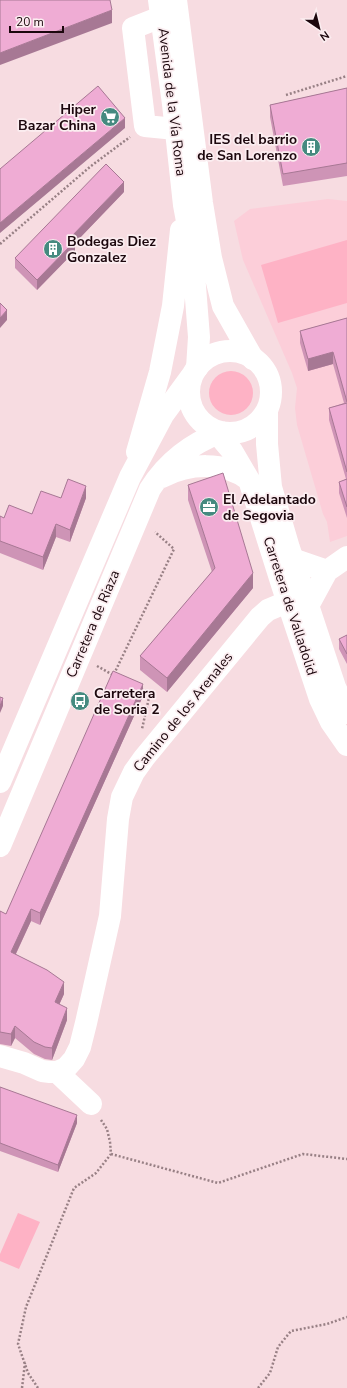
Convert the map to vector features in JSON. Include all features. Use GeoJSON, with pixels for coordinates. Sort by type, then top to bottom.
{"type":"FeatureCollection","features":[{"type":"Feature","properties":{"kind":"main road","name":"Avenida de la Vía Roma"},"geometry":{"type":"LineString","coordinates":[[176,0],[210,258],[223,306],[253,359]]}},
{"type":"Feature","properties":{"kind":"main road","name":"Avenida de la Vía Roma"},"geometry":{"type":"LineString","coordinates":[[160,9],[176,129],[184,205],[192,248],[199,337],[195,371]]}},
{"type":"Feature","properties":{"kind":"main road"},"geometry":{"type":"LineString","coordinates":[[160,9],[133,28],[145,126],[176,129]]}},
{"type":"Feature","properties":{"kind":"main road","name":"Avenida de la Vía Roma"},"geometry":{"type":"LineString","coordinates":[[130,477],[160,372],[172,306],[184,205]]}},
{"type":"Feature","properties":{"kind":"main road"},"geometry":{"type":"LineString","coordinates":[[223,352],[236,352],[253,359],[266,373],[270,385],[270,398],[267,410],[259,420],[248,428],[235,432],[216,431],[198,419],[190,400],[189,387],[195,371],[211,356],[223,352]]}},
{"type":"Feature","properties":{"kind":"main road","name":"Carretera de Riaza"},"geometry":{"type":"LineString","coordinates":[[0,782],[130,477],[163,415],[195,371]]}},
{"type":"Feature","properties":{"kind":"main road","name":"Carretera de Valladolid"},"geometry":{"type":"LineString","coordinates":[[267,410],[267,444],[271,487],[292,559],[335,687],[347,713]]}},
{"type":"Feature","properties":{"kind":"main road","name":"Carretera de Riaza"},"geometry":{"type":"LineString","coordinates":[[0,846],[150,488],[158,476],[174,459],[216,431]]}},
{"type":"Feature","properties":{"kind":"main road","name":"Carretera de Valladolid"},"geometry":{"type":"LineString","coordinates":[[216,431],[237,458],[249,480],[287,602],[320,699],[330,722],[347,745]]}},
{"type":"Feature","properties":{"kind":"main road"},"geometry":{"type":"LineString","coordinates":[[150,488],[162,477],[191,466],[217,467],[234,472],[249,480]]}},
{"type":"Feature","properties":{"kind":"main road"},"geometry":{"type":"LineString","coordinates":[[308,606],[327,570],[347,557]]}},
{"type":"Feature","properties":{"kind":"main road"},"geometry":{"type":"LineString","coordinates":[[292,559],[306,565],[327,570]]}},
{"type":"Feature","properties":{"kind":"main road","name":"Camino de los Arenales"},"geometry":{"type":"LineString","coordinates":[[57,1072],[66,1068],[74,1060],[80,1047],[110,916],[118,819],[122,797],[134,772],[260,617],[268,610],[287,602]]}},
{"type":"Feature","properties":{"kind":"main road"},"geometry":{"type":"LineString","coordinates":[[0,1056],[24,1063],[42,1071],[57,1072],[91,1104]]}},
{"type":"Feature","properties":{"kind":"path"},"geometry":{"type":"LineString","coordinates":[[286,95],[347,76]]}},
{"type":"Feature","properties":{"kind":"path"},"geometry":{"type":"LineString","coordinates":[[0,244],[91,166],[145,126]]}},
{"type":"Feature","properties":{"kind":"path"},"geometry":{"type":"LineString","coordinates":[[114,675],[174,549],[155,532]]}},
{"type":"Feature","properties":{"kind":"path"},"geometry":{"type":"LineString","coordinates":[[97,666],[120,678]]}},
{"type":"Feature","properties":{"kind":"path"},"geometry":{"type":"LineString","coordinates":[[138,687],[150,693],[139,743],[144,758]]}},
{"type":"Feature","properties":{"kind":"path"},"geometry":{"type":"LineString","coordinates":[[38,1388],[28,1373],[18,1344],[26,1307],[74,1188],[96,1173],[111,1154],[107,1129],[91,1104]]}},
{"type":"Feature","properties":{"kind":"path"},"geometry":{"type":"LineString","coordinates":[[111,1154],[218,1183],[303,1154],[347,1159]]}},
{"type":"Feature","properties":{"kind":"path"},"geometry":{"type":"LineString","coordinates":[[258,1388],[270,1373],[278,1347],[291,1331],[327,1324],[347,1317]]}},
{"type":"Feature","properties":{"kind":"path"},"geometry":{"type":"LineString","coordinates":[[22,1388],[25,1362]]}},
{"type":"Feature","properties":{"kind":"shaded area"},"geometry":{"type":"Polygon","coordinates":[[[328,199],[347,201],[347,536],[330,542],[327,522],[323,514],[297,425],[295,408],[297,388],[292,373],[243,260],[234,221],[250,209],[328,199]]]}},
{"type":"Feature","properties":{"kind":"shaded area"},"geometry":{"type":"Polygon","coordinates":[[[347,240],[347,303],[278,323],[261,265],[347,240]]]}},
{"type":"Feature","properties":{"kind":"shaded area"},"geometry":{"type":"Polygon","coordinates":[[[231,371],[243,375],[249,381],[253,393],[249,405],[243,411],[231,415],[219,411],[213,405],[209,393],[213,381],[219,375],[231,371]]]}},
{"type":"Feature","properties":{"kind":"shaded area"},"geometry":{"type":"Polygon","coordinates":[[[18,1213],[40,1222],[19,1269],[0,1261],[0,1254],[18,1213]]]}},
{"type":"Feature","properties":{"kind":"building"},"geometry":{"type":"Polygon","coordinates":[[[0,0],[110,0],[112,10],[0,53],[0,0]]]}},
{"type":"Feature","properties":{"kind":"building"},"geometry":{"type":"Polygon","coordinates":[[[98,86],[125,118],[0,223],[0,169],[98,86]]]}},
{"type":"Feature","properties":{"kind":"building","name":"IES del barrio de San Lorenzo"},"geometry":{"type":"Polygon","coordinates":[[[347,88],[347,163],[283,174],[270,105],[347,88]]]}},
{"type":"Feature","properties":{"kind":"building","name":"Bodegas Diez Gonzalez"},"geometry":{"type":"Polygon","coordinates":[[[106,164],[124,182],[71,237],[75,241],[37,280],[15,258],[106,164]]]}},
{"type":"Feature","properties":{"kind":"building"},"geometry":{"type":"Polygon","coordinates":[[[0,303],[7,310],[0,318],[0,303]]]}},
{"type":"Feature","properties":{"kind":"building"},"geometry":{"type":"Polygon","coordinates":[[[347,318],[347,402],[333,352],[308,359],[300,331],[347,318]]]}},
{"type":"Feature","properties":{"kind":"building"},"geometry":{"type":"Polygon","coordinates":[[[347,403],[347,472],[329,408],[347,403]]]}},
{"type":"Feature","properties":{"kind":"building"},"geometry":{"type":"Polygon","coordinates":[[[223,473],[253,573],[167,678],[140,656],[215,568],[188,485],[223,473]]]}},
{"type":"Feature","properties":{"kind":"building"},"geometry":{"type":"Polygon","coordinates":[[[68,479],[86,486],[70,530],[56,524],[43,557],[0,541],[0,516],[4,518],[9,505],[32,514],[41,491],[61,498],[68,479]]]}},
{"type":"Feature","properties":{"kind":"building"},"geometry":{"type":"Polygon","coordinates":[[[347,479],[347,507],[339,482],[347,479]]]}},
{"type":"Feature","properties":{"kind":"building"},"geometry":{"type":"Polygon","coordinates":[[[347,635],[347,654],[339,639],[347,635]]]}},
{"type":"Feature","properties":{"kind":"building"},"geometry":{"type":"Polygon","coordinates":[[[113,671],[143,684],[40,913],[31,909],[11,952],[47,970],[64,982],[55,1002],[67,1008],[52,1048],[45,1047],[34,1042],[15,1026],[11,1034],[0,1032],[0,911],[6,914],[113,671]]]}},
{"type":"Feature","properties":{"kind":"building"},"geometry":{"type":"Polygon","coordinates":[[[0,697],[3,698],[0,706],[0,697]]]}},
{"type":"Feature","properties":{"kind":"building"},"geometry":{"type":"Polygon","coordinates":[[[0,1087],[77,1115],[58,1165],[0,1143],[0,1087]]]}},
{"type":"Feature","properties":{"kind":"place","name":"Hiper Bazar China"},"geometry":{"type":"Point","coordinates":[110,117]}},
{"type":"Feature","properties":{"kind":"place","name":"IES del barrio de San Lorenzo"},"geometry":{"type":"Point","coordinates":[311,147]}},
{"type":"Feature","properties":{"kind":"place","name":"Bodegas Diez Gonzalez"},"geometry":{"type":"Point","coordinates":[53,249]}},
{"type":"Feature","properties":{"kind":"place","name":"El Adelantado de Segovia"},"geometry":{"type":"Point","coordinates":[209,507]}},
{"type":"Feature","properties":{"kind":"place","name":"Carretera de Soria 2"},"geometry":{"type":"Point","coordinates":[80,701]}}]}
